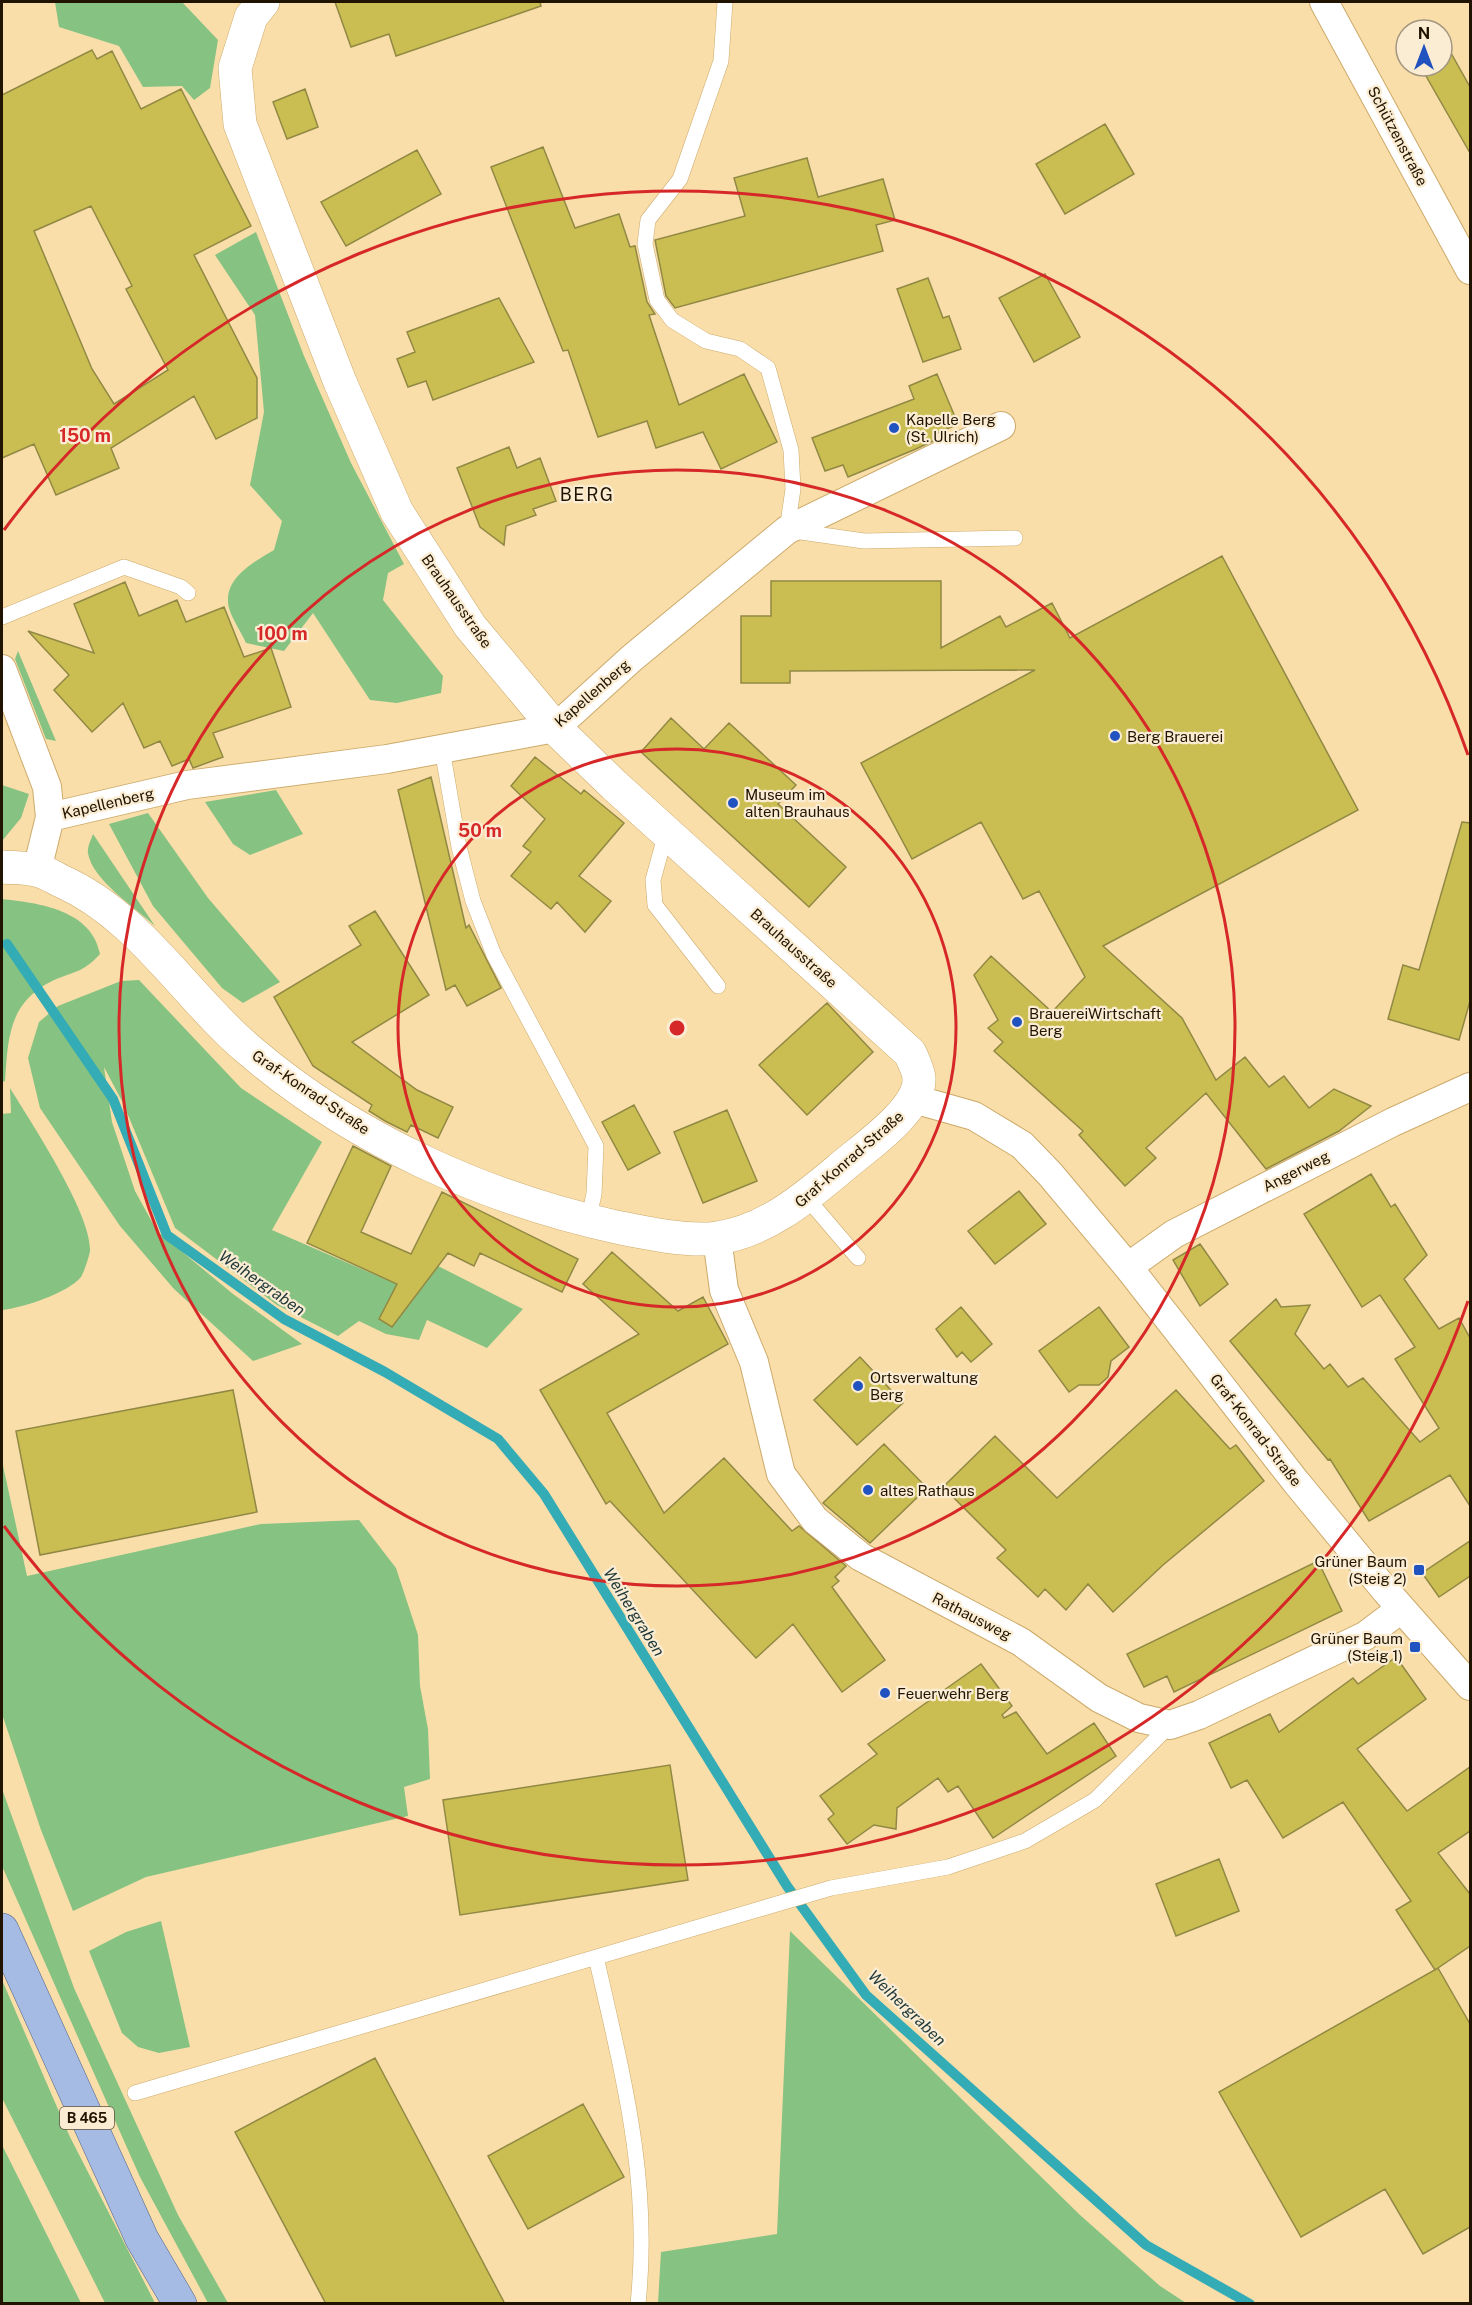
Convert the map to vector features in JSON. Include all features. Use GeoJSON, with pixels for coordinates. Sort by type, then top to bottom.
{"type":"FeatureCollection","features":[{"type":"Feature","properties":{"kind":"main road","name":"B 465"},"geometry":{"type":"LineString","coordinates":[[2,1930],[142,2239],[180,2304]]}},
{"type":"Feature","properties":{"kind":"street","name":"Brauhausstraße"},"geometry":{"type":"LineString","coordinates":[[262,2],[251,17],[235,68],[240,124],[340,382],[397,512],[470,626],[555,728],[910,1053],[920,1079],[914,1099]]}},
{"type":"Feature","properties":{"kind":"street","name":"Schützenstraße"},"geometry":{"type":"LineString","coordinates":[[1324,2],[1470,270]]}},
{"type":"Feature","properties":{"kind":"street","name":"Kapellenberg"},"geometry":{"type":"LineString","coordinates":[[50,817],[188,785],[442,749],[555,728],[632,658],[787,530],[1002,426]]}},
{"type":"Feature","properties":{"kind":"street"},"geometry":{"type":"LineString","coordinates":[[2,669],[47,787],[50,817],[37,870]]}},
{"type":"Feature","properties":{"kind":"street","name":"Graf-Konrad-Straße"},"geometry":{"type":"LineString","coordinates":[[2,867],[37,870],[76,888],[110,912],[142,939],[248,1050],[347,1120],[433,1167],[525,1204],[588,1221],[653,1235],[717,1238],[753,1227],[790,1210],[884,1132],[914,1099],[974,1116],[1022,1145],[1050,1174],[1128,1267],[1296,1482],[1401,1609],[1470,1686]]}},
{"type":"Feature","properties":{"kind":"street","name":"Angerweg"},"geometry":{"type":"LineString","coordinates":[[1128,1267],[1174,1234],[1393,1122],[1470,1087]]}},
{"type":"Feature","properties":{"kind":"street","name":"Rathausweg"},"geometry":{"type":"LineString","coordinates":[[717,1238],[724,1290],[754,1362],[781,1474],[815,1520],[861,1557],[1021,1642],[1099,1698],[1139,1718],[1170,1725]]}},
{"type":"Feature","properties":{"kind":"street"},"geometry":{"type":"LineString","coordinates":[[1170,1725],[1200,1715],[1365,1636],[1401,1609]]}},
{"type":"Feature","properties":{"kind":"lane"},"geometry":{"type":"LineString","coordinates":[[725,2],[721,61],[680,179],[648,220],[645,244],[657,300],[672,320],[706,340],[740,349],[768,368],[791,450],[793,489],[787,530],[864,541],[1015,538]]}},
{"type":"Feature","properties":{"kind":"lane"},"geometry":{"type":"LineString","coordinates":[[2,617],[124,567],[181,587],[188,593]]}},
{"type":"Feature","properties":{"kind":"lane"},"geometry":{"type":"LineString","coordinates":[[442,749],[459,847],[473,901],[494,955],[596,1146],[594,1194],[588,1221]]}},
{"type":"Feature","properties":{"kind":"lane"},"geometry":{"type":"LineString","coordinates":[[666,832],[653,880],[655,905],[718,986]]}},
{"type":"Feature","properties":{"kind":"lane"},"geometry":{"type":"LineString","coordinates":[[806,1197],[858,1257]]}},
{"type":"Feature","properties":{"kind":"lane"},"geometry":{"type":"LineString","coordinates":[[135,2093],[770,1906],[813,1894],[948,1867],[1025,1841],[1095,1800],[1170,1725]]}},
{"type":"Feature","properties":{"kind":"lane"},"geometry":{"type":"LineString","coordinates":[[596,1957],[638,2155],[643,2256],[638,2304]]}},
{"type":"Feature","properties":{"kind":"green space"},"geometry":{"type":"Polygon","coordinates":[[[55,2],[182,2],[218,40],[210,88],[194,100],[182,86],[143,87],[119,46],[59,27],[55,2]]]}},
{"type":"Feature","properties":{"kind":"green space"},"geometry":{"type":"Polygon","coordinates":[[[256,232],[304,356],[351,463],[404,564],[388,573],[383,600],[443,676],[441,693],[397,703],[370,700],[313,613],[284,651],[246,643],[232,616],[228,600],[233,583],[244,570],[274,550],[282,521],[250,485],[264,412],[255,315],[215,255],[256,232]]]}},
{"type":"Feature","properties":{"kind":"green space"},"geometry":{"type":"Polygon","coordinates":[[[18,651],[56,741],[46,739],[15,659],[18,651]]]}},
{"type":"Feature","properties":{"kind":"green space"},"geometry":{"type":"Polygon","coordinates":[[[2,785],[29,794],[21,818],[2,841],[2,785]]]}},
{"type":"Feature","properties":{"kind":"green space"},"geometry":{"type":"Polygon","coordinates":[[[276,790],[303,834],[250,855],[233,844],[205,802],[276,790]]]}},
{"type":"Feature","properties":{"kind":"green space"},"geometry":{"type":"Polygon","coordinates":[[[148,813],[208,898],[280,982],[243,1003],[222,988],[153,906],[109,824],[148,813]]]}},
{"type":"Feature","properties":{"kind":"green space"},"geometry":{"type":"Polygon","coordinates":[[[93,834],[155,926],[116,893],[97,873],[88,853],[93,834]]]}},
{"type":"Feature","properties":{"kind":"green space"},"geometry":{"type":"Polygon","coordinates":[[[2,899],[32,903],[75,918],[87,927],[95,939],[100,954],[83,968],[37,990],[27,1000],[13,1024],[7,1051],[5,1081],[2,1082],[2,899]]]}},
{"type":"Feature","properties":{"kind":"green space"},"geometry":{"type":"Polygon","coordinates":[[[139,980],[241,1088],[322,1142],[272,1230],[417,1293],[438,1266],[523,1309],[487,1348],[427,1320],[419,1340],[386,1334],[359,1321],[338,1336],[277,1305],[175,1228],[123,1103],[104,1067],[112,1122],[135,1191],[157,1231],[233,1294],[302,1344],[253,1361],[174,1289],[120,1226],[40,1108],[28,1058],[39,1022],[58,1006],[121,981],[139,980]]]}},
{"type":"Feature","properties":{"kind":"green space"},"geometry":{"type":"Polygon","coordinates":[[[10,1088],[45,1144],[71,1192],[88,1235],[90,1251],[82,1275],[75,1283],[44,1299],[2,1310],[2,1114],[11,1113],[10,1088]]]}},
{"type":"Feature","properties":{"kind":"green space"},"geometry":{"type":"Polygon","coordinates":[[[2,1461],[27,1576],[261,1524],[359,1520],[396,1568],[418,1635],[420,1686],[428,1729],[430,1779],[404,1787],[408,1816],[146,1877],[73,1911],[41,1830],[2,1714],[2,1461]]]}},
{"type":"Feature","properties":{"kind":"green space"},"geometry":{"type":"Polygon","coordinates":[[[2,1789],[74,1988],[178,2215],[228,2303],[208,2303],[140,2177],[2,1866],[2,1789]]]}},
{"type":"Feature","properties":{"kind":"green space"},"geometry":{"type":"Polygon","coordinates":[[[161,1921],[190,2047],[159,2053],[138,2047],[122,2033],[89,1951],[126,1932],[161,1921]]]}},
{"type":"Feature","properties":{"kind":"green space"},"geometry":{"type":"Polygon","coordinates":[[[790,1931],[1080,2215],[1160,2286],[1186,2303],[658,2303],[661,2252],[777,2234],[790,1931]]]}},
{"type":"Feature","properties":{"kind":"green space"},"geometry":{"type":"Polygon","coordinates":[[[2,1980],[70,2137],[155,2303],[105,2303],[2,2098],[2,1980]]]}},
{"type":"Feature","properties":{"kind":"green space"},"geometry":{"type":"Polygon","coordinates":[[[2,2145],[81,2303],[2,2303],[2,2145]]]}},
{"type":"Feature","properties":{"kind":"building"},"geometry":{"type":"Polygon","coordinates":[[[335,2],[540,2],[541,6],[396,56],[389,34],[351,47],[335,2]]]}},
{"type":"Feature","properties":{"kind":"building"},"geometry":{"type":"Polygon","coordinates":[[[92,50],[97,59],[112,51],[141,109],[181,89],[251,226],[194,255],[257,378],[257,418],[216,439],[194,396],[111,448],[119,468],[56,495],[34,444],[2,458],[2,95],[92,50]],[[91,206],[34,231],[92,369],[114,404],[168,370],[126,289],[132,286],[91,206]]]}},
{"type":"Feature","properties":{"kind":"building"},"geometry":{"type":"Polygon","coordinates":[[[1454,58],[1470,87],[1470,153],[1427,78],[1454,78],[1454,58]]]}},
{"type":"Feature","properties":{"kind":"building"},"geometry":{"type":"Polygon","coordinates":[[[305,89],[318,127],[287,139],[273,102],[305,89]]]}},
{"type":"Feature","properties":{"kind":"building"},"geometry":{"type":"Polygon","coordinates":[[[1105,124],[1134,174],[1065,214],[1036,164],[1105,124]]]}},
{"type":"Feature","properties":{"kind":"building"},"geometry":{"type":"Polygon","coordinates":[[[543,147],[575,228],[619,214],[630,247],[635,246],[647,302],[655,314],[649,315],[679,405],[744,374],[777,442],[721,469],[703,432],[656,448],[647,421],[598,437],[568,350],[563,351],[491,167],[543,147]]]}},
{"type":"Feature","properties":{"kind":"building"},"geometry":{"type":"Polygon","coordinates":[[[417,150],[441,194],[346,246],[321,202],[417,150]]]}},
{"type":"Feature","properties":{"kind":"building"},"geometry":{"type":"Polygon","coordinates":[[[807,158],[818,197],[883,179],[895,220],[876,225],[883,251],[675,308],[666,296],[655,240],[745,216],[734,178],[807,158]]]}},
{"type":"Feature","properties":{"kind":"building"},"geometry":{"type":"Polygon","coordinates":[[[1045,274],[1080,337],[1034,362],[999,298],[1045,274]]]}},
{"type":"Feature","properties":{"kind":"building"},"geometry":{"type":"Polygon","coordinates":[[[928,278],[943,318],[949,316],[961,349],[923,362],[897,289],[928,278]]]}},
{"type":"Feature","properties":{"kind":"building"},"geometry":{"type":"Polygon","coordinates":[[[499,298],[534,362],[433,400],[426,381],[408,387],[397,359],[415,352],[407,332],[499,298]]]}},
{"type":"Feature","properties":{"kind":"building","name":"Kapelle Berg (St. Ulrich)"},"geometry":{"type":"Polygon","coordinates":[[[937,374],[958,424],[933,435],[935,440],[848,477],[843,465],[825,471],[812,438],[914,399],[909,386],[937,374]]]}},
{"type":"Feature","properties":{"kind":"building"},"geometry":{"type":"Polygon","coordinates":[[[509,447],[517,468],[540,458],[556,501],[533,509],[536,515],[506,526],[504,545],[480,527],[457,468],[509,447]]]}},
{"type":"Feature","properties":{"kind":"building","name":"Berg Brauerei"},"geometry":{"type":"Polygon","coordinates":[[[1222,556],[1358,810],[1103,946],[1182,1018],[1216,1080],[1245,1057],[1269,1087],[1284,1076],[1309,1108],[1334,1089],[1371,1106],[1339,1131],[1266,1169],[1206,1093],[1146,1148],[1156,1158],[1125,1186],[1079,1135],[1083,1131],[994,1051],[1003,1042],[988,1028],[998,1020],[974,975],[991,956],[1052,1012],[1085,977],[1039,891],[1023,899],[981,822],[912,859],[861,763],[1035,670],[790,671],[790,683],[741,683],[741,616],[771,616],[771,581],[941,581],[941,648],[1000,616],[1006,627],[1052,603],[1070,638],[1222,556]]]}},
{"type":"Feature","properties":{"kind":"building"},"geometry":{"type":"Polygon","coordinates":[[[125,582],[139,616],[177,600],[186,622],[224,607],[244,657],[271,648],[291,707],[213,733],[223,757],[193,768],[189,759],[172,766],[160,741],[144,748],[123,703],[92,732],[54,690],[69,675],[28,631],[94,653],[74,604],[125,582]]]}},
{"type":"Feature","properties":{"kind":"building"},"geometry":{"type":"Polygon","coordinates":[[[671,718],[704,749],[729,723],[796,785],[778,804],[846,867],[809,907],[641,752],[671,718]]]}},
{"type":"Feature","properties":{"kind":"building"},"geometry":{"type":"Polygon","coordinates":[[[535,757],[581,794],[584,790],[624,823],[579,876],[611,901],[585,932],[557,902],[551,909],[511,876],[531,852],[523,846],[545,819],[511,786],[535,757]]]}},
{"type":"Feature","properties":{"kind":"building"},"geometry":{"type":"Polygon","coordinates":[[[431,777],[466,928],[469,925],[501,988],[467,1006],[455,985],[446,990],[398,790],[431,777]]]}},
{"type":"Feature","properties":{"kind":"building"},"geometry":{"type":"Polygon","coordinates":[[[1462,822],[1470,823],[1470,1001],[1459,1040],[1388,1019],[1403,965],[1419,970],[1462,822]]]}},
{"type":"Feature","properties":{"kind":"building"},"geometry":{"type":"Polygon","coordinates":[[[375,911],[429,995],[352,1042],[417,1090],[453,1107],[438,1138],[411,1125],[407,1132],[385,1121],[369,1111],[372,1105],[313,1066],[274,997],[361,945],[349,926],[375,911]]]}},
{"type":"Feature","properties":{"kind":"building"},"geometry":{"type":"Polygon","coordinates":[[[827,1003],[873,1052],[807,1115],[759,1065],[827,1003]]]}},
{"type":"Feature","properties":{"kind":"building"},"geometry":{"type":"Polygon","coordinates":[[[634,1105],[660,1153],[628,1170],[602,1122],[634,1105]]]}},
{"type":"Feature","properties":{"kind":"building"},"geometry":{"type":"Polygon","coordinates":[[[727,1110],[757,1181],[703,1203],[674,1132],[727,1110]]]}},
{"type":"Feature","properties":{"kind":"building"},"geometry":{"type":"Polygon","coordinates":[[[353,1146],[391,1166],[361,1232],[411,1254],[442,1192],[578,1259],[562,1292],[480,1253],[474,1266],[448,1253],[392,1327],[379,1319],[397,1284],[307,1243],[353,1146]]]}},
{"type":"Feature","properties":{"kind":"building"},"geometry":{"type":"Polygon","coordinates":[[[1371,1174],[1391,1207],[1395,1204],[1427,1255],[1404,1279],[1439,1329],[1459,1318],[1470,1338],[1470,1506],[1450,1475],[1369,1521],[1330,1459],[1328,1460],[1230,1341],[1276,1299],[1281,1307],[1310,1305],[1295,1334],[1324,1369],[1330,1364],[1348,1387],[1363,1378],[1420,1442],[1439,1428],[1395,1359],[1415,1347],[1380,1295],[1362,1307],[1304,1214],[1371,1174]]]}},
{"type":"Feature","properties":{"kind":"building"},"geometry":{"type":"Polygon","coordinates":[[[1019,1191],[1046,1224],[995,1264],[968,1231],[1019,1191]]]}},
{"type":"Feature","properties":{"kind":"building"},"geometry":{"type":"Polygon","coordinates":[[[1200,1244],[1228,1284],[1200,1306],[1173,1260],[1200,1244]]]}},
{"type":"Feature","properties":{"kind":"building"},"geometry":{"type":"Polygon","coordinates":[[[612,1252],[678,1311],[703,1297],[728,1344],[607,1413],[664,1513],[724,1458],[792,1531],[799,1526],[846,1566],[835,1577],[839,1581],[832,1587],[885,1660],[842,1692],[793,1624],[756,1658],[610,1501],[606,1504],[540,1390],[639,1334],[583,1284],[612,1252]]]}},
{"type":"Feature","properties":{"kind":"building"},"geometry":{"type":"Polygon","coordinates":[[[961,1307],[992,1344],[971,1362],[962,1352],[957,1357],[936,1329],[961,1307]]]}},
{"type":"Feature","properties":{"kind":"building"},"geometry":{"type":"Polygon","coordinates":[[[1099,1307],[1129,1347],[1111,1361],[1108,1377],[1099,1385],[1079,1385],[1069,1392],[1039,1351],[1099,1307]]]}},
{"type":"Feature","properties":{"kind":"building","name":"Ortsverwaltung Berg"},"geometry":{"type":"Polygon","coordinates":[[[860,1357],[903,1403],[857,1445],[814,1400],[860,1357]]]}},
{"type":"Feature","properties":{"kind":"building"},"geometry":{"type":"Polygon","coordinates":[[[233,1390],[257,1512],[40,1555],[16,1431],[233,1390]]]}},
{"type":"Feature","properties":{"kind":"building"},"geometry":{"type":"Polygon","coordinates":[[[1176,1390],[1230,1449],[1236,1445],[1264,1481],[1163,1565],[1113,1612],[1088,1584],[1066,1610],[1045,1589],[1038,1597],[997,1558],[1006,1550],[943,1487],[995,1436],[1057,1498],[1176,1390]]]}},
{"type":"Feature","properties":{"kind":"building","name":"altes Rathaus"},"geometry":{"type":"Polygon","coordinates":[[[884,1444],[927,1488],[870,1543],[823,1503],[884,1444]]]}},
{"type":"Feature","properties":{"kind":"building"},"geometry":{"type":"Polygon","coordinates":[[[1470,1541],[1470,1576],[1439,1597],[1422,1573],[1470,1541]]]}},
{"type":"Feature","properties":{"kind":"building"},"geometry":{"type":"Polygon","coordinates":[[[1318,1561],[1342,1611],[1174,1692],[1167,1676],[1144,1687],[1127,1654],[1318,1561]]]}},
{"type":"Feature","properties":{"kind":"building"},"geometry":{"type":"Polygon","coordinates":[[[1396,1657],[1426,1699],[1357,1749],[1407,1811],[1470,1767],[1470,1831],[1438,1853],[1470,1894],[1470,1946],[1435,1970],[1396,1910],[1411,1901],[1343,1802],[1283,1838],[1247,1780],[1231,1788],[1209,1743],[1270,1714],[1279,1732],[1353,1678],[1358,1684],[1396,1657]]]}},
{"type":"Feature","properties":{"kind":"building"},"geometry":{"type":"Polygon","coordinates":[[[981,1664],[1012,1706],[1002,1715],[1004,1718],[1016,1712],[1047,1754],[1094,1723],[1116,1756],[993,1838],[958,1786],[948,1792],[938,1778],[897,1808],[896,1829],[874,1825],[847,1844],[828,1819],[834,1814],[820,1796],[877,1754],[868,1744],[981,1664]]]}},
{"type":"Feature","properties":{"kind":"building"},"geometry":{"type":"Polygon","coordinates":[[[670,1765],[688,1880],[460,1915],[443,1800],[670,1765]]]}},
{"type":"Feature","properties":{"kind":"building"},"geometry":{"type":"Polygon","coordinates":[[[1219,1859],[1239,1911],[1176,1936],[1156,1884],[1219,1859]]]}},
{"type":"Feature","properties":{"kind":"building"},"geometry":{"type":"Polygon","coordinates":[[[1438,1968],[1470,2024],[1470,2227],[1423,2254],[1385,2189],[1301,2237],[1219,2092],[1438,1968]]]}},
{"type":"Feature","properties":{"kind":"building"},"geometry":{"type":"Polygon","coordinates":[[[375,2058],[505,2304],[326,2304],[235,2132],[375,2058]]]}},
{"type":"Feature","properties":{"kind":"building"},"geometry":{"type":"Polygon","coordinates":[[[583,2104],[624,2177],[528,2229],[488,2156],[583,2104]]]}},
{"type":"Feature","properties":{"kind":"waterway","name":"Weihergraben"},"geometry":{"type":"LineString","coordinates":[[7,944],[113,1099],[167,1235],[284,1319],[385,1372],[498,1439],[544,1494],[787,1886],[866,1995],[1146,2245],[1250,2304]]}},
{"type":"Feature","properties":{"kind":"place","name":"Kapelle Berg (St. Ulrich)"},"geometry":{"type":"Point","coordinates":[894,428]}},
{"type":"Feature","properties":{"kind":"place","name":"Berg Brauerei"},"geometry":{"type":"Point","coordinates":[1115,736]}},
{"type":"Feature","properties":{"kind":"place","name":"Museum im alten Brauhaus"},"geometry":{"type":"Point","coordinates":[733,803]}},
{"type":"Feature","properties":{"kind":"place","name":"BrauereiWirtschaft Berg"},"geometry":{"type":"Point","coordinates":[1017,1022]}},
{"type":"Feature","properties":{"kind":"place","name":"Ortsverwaltung Berg"},"geometry":{"type":"Point","coordinates":[858,1386]}},
{"type":"Feature","properties":{"kind":"place","name":"altes Rathaus"},"geometry":{"type":"Point","coordinates":[868,1490]}},
{"type":"Feature","properties":{"kind":"place","name":"Grüner Baum (Steig 2)"},"geometry":{"type":"Point","coordinates":[1419,1570]}},
{"type":"Feature","properties":{"kind":"place","name":"Grüner Baum (Steig 1)"},"geometry":{"type":"Point","coordinates":[1415,1647]}},
{"type":"Feature","properties":{"kind":"place","name":"Feuerwehr Berg"},"geometry":{"type":"Point","coordinates":[885,1693]}},
{"type":"Feature","properties":{"kind":"district","name":"BERG"},"geometry":{"type":"Point","coordinates":[587,494]}}]}
